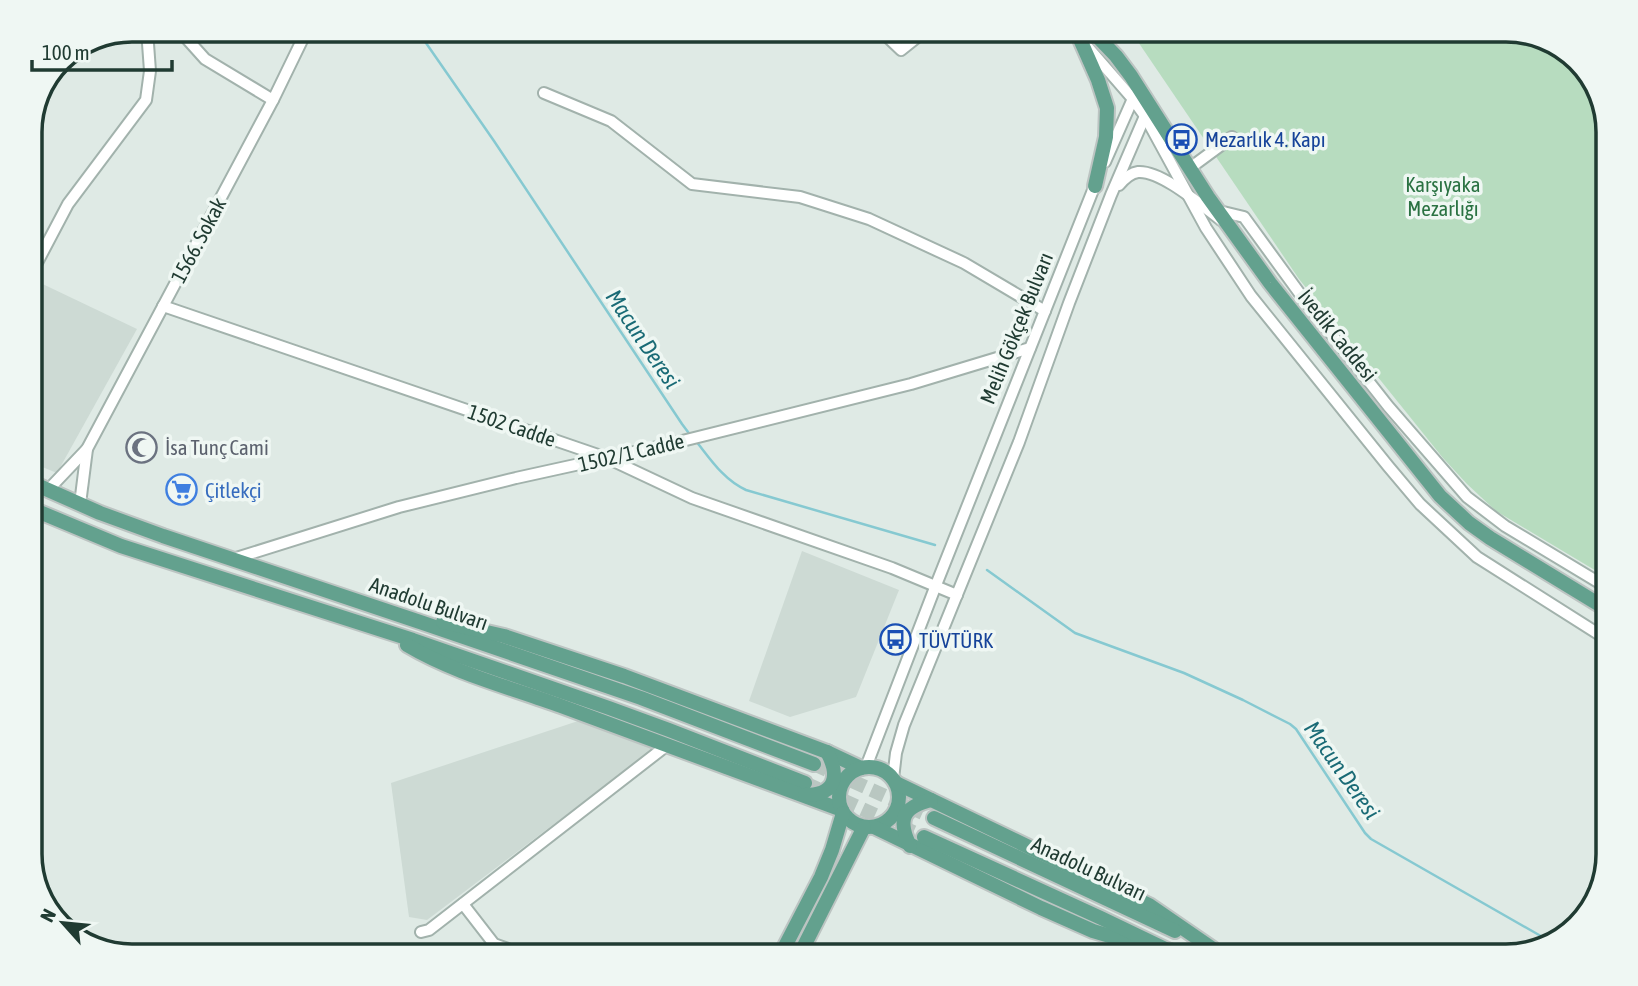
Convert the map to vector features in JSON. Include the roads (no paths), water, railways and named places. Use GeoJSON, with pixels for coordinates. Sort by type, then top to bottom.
{"type":"FeatureCollection","features":[{"type":"Feature","properties":{"kind":"main road"},"geometry":{"type":"LineString","coordinates":[[1085,42],[1107,108],[1106,137],[1095,186]]}},
{"type":"Feature","properties":{"kind":"main road","name":"İvedik Caddesi"},"geometry":{"type":"LineString","coordinates":[[1096,42],[1116,56],[1135,93],[1270,284],[1421,474],[1453,509],[1490,538],[1596,603]]}},
{"type":"Feature","properties":{"kind":"main road","name":"Anadolu Bulvarı"},"geometry":{"type":"LineString","coordinates":[[42,487],[163,536],[641,698],[814,764]]}},
{"type":"Feature","properties":{"kind":"main road","name":"Anadolu Bulvarı"},"geometry":{"type":"LineString","coordinates":[[42,513],[121,546],[382,630],[645,721],[803,789]]}},
{"type":"Feature","properties":{"kind":"main road"},"geometry":{"type":"LineString","coordinates":[[400,615],[452,623],[504,636],[624,676],[864,767],[886,772],[899,792],[896,811],[883,824],[869,827],[806,944]]}},
{"type":"Feature","properties":{"kind":"main road"},"geometry":{"type":"LineString","coordinates":[[382,630],[425,655],[486,680],[666,746],[819,795],[833,782],[835,771],[827,752]]}},
{"type":"Feature","properties":{"kind":"main road"},"geometry":{"type":"LineString","coordinates":[[785,944],[821,877],[832,849],[842,812],[839,802],[841,784],[846,777],[864,767]]}},
{"type":"Feature","properties":{"kind":"main road"},"geometry":{"type":"LineString","coordinates":[[894,781],[1149,905],[1207,944]]}},
{"type":"Feature","properties":{"kind":"main road"},"geometry":{"type":"LineString","coordinates":[[803,789],[842,812],[856,824],[869,827],[1093,931],[1136,944]]}},
{"type":"Feature","properties":{"kind":"main road"},"geometry":{"type":"LineString","coordinates":[[910,846],[903,822],[906,811],[931,800]]}},
{"type":"Feature","properties":{"kind":"main road","name":"Anadolu Bulvarı"},"geometry":{"type":"LineString","coordinates":[[934,818],[1201,944]]}},
{"type":"Feature","properties":{"kind":"main road","name":"Anadolu Bulvarı"},"geometry":{"type":"LineString","coordinates":[[924,837],[1154,944]]}},
{"type":"Feature","properties":{"kind":"street"},"geometry":{"type":"LineString","coordinates":[[42,253],[68,204],[146,100],[150,71],[148,42]]}},
{"type":"Feature","properties":{"kind":"street"},"geometry":{"type":"LineString","coordinates":[[190,42],[205,59],[273,100]]}},
{"type":"Feature","properties":{"kind":"street","name":"1566. Sokak"},"geometry":{"type":"LineString","coordinates":[[87,449],[301,42]]}},
{"type":"Feature","properties":{"kind":"street"},"geometry":{"type":"LineString","coordinates":[[893,42],[901,50],[911,42]]}},
{"type":"Feature","properties":{"kind":"street"},"geometry":{"type":"LineString","coordinates":[[544,93],[611,121],[692,184],[800,197],[869,219],[964,263],[1045,311]]}},
{"type":"Feature","properties":{"kind":"street","name":"Melih Gökçek Bulvarı"},"geometry":{"type":"LineString","coordinates":[[864,767],[1095,186],[1135,93]]}},
{"type":"Feature","properties":{"kind":"street"},"geometry":{"type":"LineString","coordinates":[[1149,113],[1188,196],[1251,296],[1420,504],[1477,557],[1596,632]]}},
{"type":"Feature","properties":{"kind":"street","name":"Melih Gökçek Bulvarı"},"geometry":{"type":"LineString","coordinates":[[894,781],[896,753],[904,725],[1018,442],[1111,195],[1149,113]]}},
{"type":"Feature","properties":{"kind":"street"},"geometry":{"type":"LineString","coordinates":[[1190,168],[1232,137]]}},
{"type":"Feature","properties":{"kind":"street"},"geometry":{"type":"LineString","coordinates":[[1111,195],[1125,177],[1136,172],[1150,174],[1166,181],[1228,224]]}},
{"type":"Feature","properties":{"kind":"street"},"geometry":{"type":"LineString","coordinates":[[1219,211],[1244,217],[1303,298],[1388,406],[1467,497],[1505,526],[1596,581]]}},
{"type":"Feature","properties":{"kind":"street","name":"1502 Cadde"},"geometry":{"type":"LineString","coordinates":[[163,306],[607,458],[692,498],[936,585]]}},
{"type":"Feature","properties":{"kind":"street","name":"1502/1 Cadde"},"geometry":{"type":"LineString","coordinates":[[233,559],[399,507],[911,384],[1030,348]]}},
{"type":"Feature","properties":{"kind":"street"},"geometry":{"type":"LineString","coordinates":[[48,490],[87,449]]}},
{"type":"Feature","properties":{"kind":"street"},"geometry":{"type":"LineString","coordinates":[[80,504],[87,449]]}},
{"type":"Feature","properties":{"kind":"street"},"geometry":{"type":"LineString","coordinates":[[936,585],[957,595]]}},
{"type":"Feature","properties":{"kind":"street"},"geometry":{"type":"LineString","coordinates":[[421,932],[429,930],[666,746]]}},
{"type":"Feature","properties":{"kind":"street"},"geometry":{"type":"LineString","coordinates":[[463,904],[494,944]]}},
{"type":"Feature","properties":{"kind":"waterway","name":"Macun Deresi"},"geometry":{"type":"LineString","coordinates":[[425,42],[691,436]]}},
{"type":"Feature","properties":{"kind":"waterway","name":"Macun Deresi"},"geometry":{"type":"LineString","coordinates":[[696,441],[724,475],[746,490],[935,545]]}},
{"type":"Feature","properties":{"kind":"waterway","name":"Macun Deresi"},"geometry":{"type":"LineString","coordinates":[[987,570],[1075,633],[1184,673],[1290,724],[1371,839],[1541,936]]}},
{"type":"Feature","properties":{"kind":"tunnel"},"geometry":{"type":"LineString","coordinates":[[814,764],[934,818]]}},
{"type":"Feature","properties":{"kind":"tunnel"},"geometry":{"type":"LineString","coordinates":[[805,783],[924,837]]}},
{"type":"Feature","properties":{"kind":"place","name":"Mezarlık 4. Kapı"},"geometry":{"type":"Point","coordinates":[1182,139]}},
{"type":"Feature","properties":{"kind":"place","name":"İsa Tunç Cami"},"geometry":{"type":"Point","coordinates":[142,447]}},
{"type":"Feature","properties":{"kind":"place","name":"Çitlekçi"},"geometry":{"type":"Point","coordinates":[182,490]}},
{"type":"Feature","properties":{"kind":"place","name":"TÜVTÜRK"},"geometry":{"type":"Point","coordinates":[896,640]}},
{"type":"Feature","properties":{"kind":"park label","name":"Karşıyaka Mezarlığı"},"geometry":{"type":"Point","coordinates":[1443,196]}}]}
